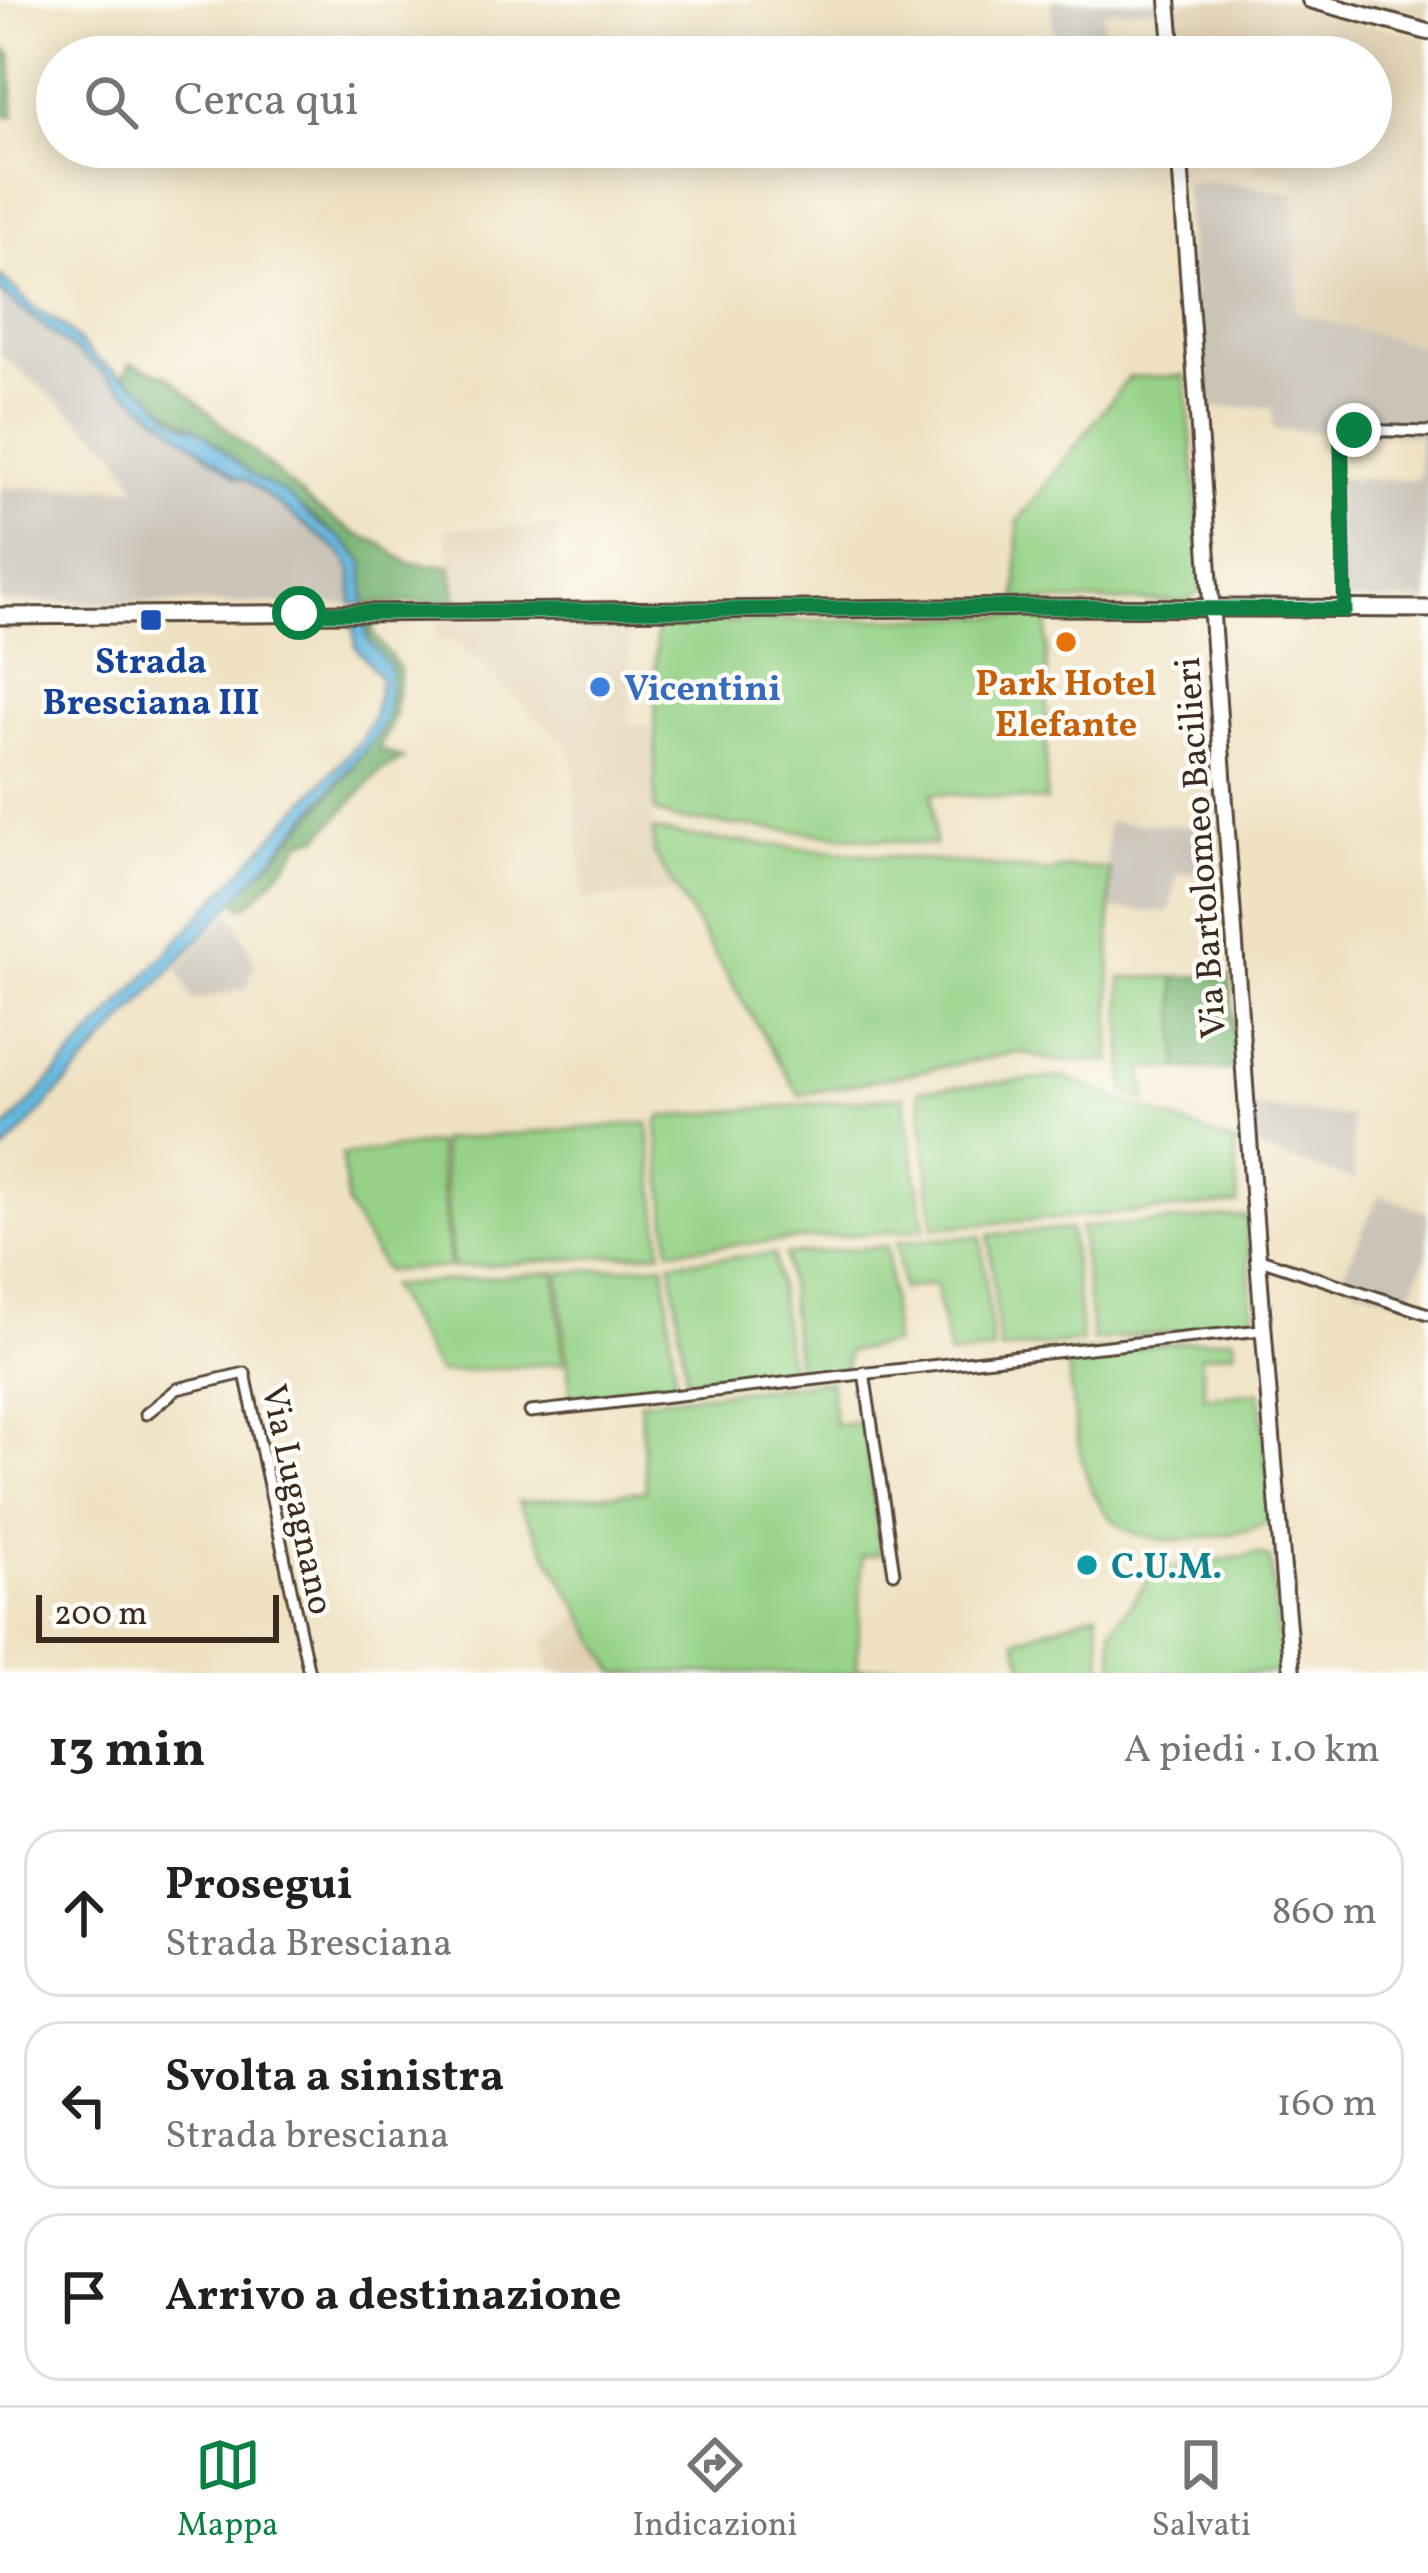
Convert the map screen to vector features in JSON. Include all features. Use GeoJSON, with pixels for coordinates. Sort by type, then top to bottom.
{"type":"FeatureCollection","features":[{"type":"Feature","properties":{"kind":"main road"},"geometry":{"type":"LineString","coordinates":[[0,616],[1428,609]]}},
{"type":"Feature","properties":{"kind":"street"},"geometry":{"type":"LineString","coordinates":[[1168,0],[1171,36]]}},
{"type":"Feature","properties":{"kind":"street"},"geometry":{"type":"LineString","coordinates":[[1310,0],[1428,32]]}},
{"type":"Feature","properties":{"kind":"street","name":"Via Bartolomeo Bacilieri"},"geometry":{"type":"LineString","coordinates":[[1180,168],[1256,1257],[1292,1673]]}},
{"type":"Feature","properties":{"kind":"street"},"geometry":{"type":"LineString","coordinates":[[1345,610],[1341,436],[1354,430],[1428,432]]}},
{"type":"Feature","properties":{"kind":"street"},"geometry":{"type":"LineString","coordinates":[[1256,1257],[1428,1314]]}},
{"type":"Feature","properties":{"kind":"street"},"geometry":{"type":"LineString","coordinates":[[530,1412],[1262,1330]]}},
{"type":"Feature","properties":{"kind":"street"},"geometry":{"type":"LineString","coordinates":[[864,1372],[894,1573]]}},
{"type":"Feature","properties":{"kind":"street","name":"Via Lugagnano"},"geometry":{"type":"LineString","coordinates":[[146,1414],[177,1389],[245,1373],[309,1673]]}},
{"type":"Feature","properties":{"kind":"shaded area"},"geometry":{"type":"Polygon","coordinates":[[[1051,0],[1161,0],[1162,8],[1103,11],[1105,36],[1054,36],[1051,0]]]}},
{"type":"Feature","properties":{"kind":"shaded area"},"geometry":{"type":"Polygon","coordinates":[[[1176,0],[1281,0],[1428,39],[1428,347],[1293,315],[1294,176],[1254,169],[1392,168],[1392,36],[1178,36],[1176,0]]]}},
{"type":"Feature","properties":{"kind":"shaded area"},"geometry":{"type":"Polygon","coordinates":[[[1348,0],[1428,0],[1428,25],[1380,12],[1348,0]]]}},
{"type":"Feature","properties":{"kind":"shaded area"},"geometry":{"type":"Polygon","coordinates":[[[1212,181],[1294,193],[1296,313],[1428,348],[1428,601],[1339,601],[1337,479],[1419,479],[1419,435],[1273,430],[1272,407],[1201,408],[1184,183],[1212,181]]]}},
{"type":"Feature","properties":{"kind":"shaded area"},"geometry":{"type":"Polygon","coordinates":[[[0,292],[341,553],[352,570],[352,604],[0,602],[0,488],[138,487],[114,449],[0,353],[0,292]]]}},
{"type":"Feature","properties":{"kind":"shaded area"},"geometry":{"type":"Polygon","coordinates":[[[558,527],[559,601],[457,601],[445,528],[558,527]]]}},
{"type":"Feature","properties":{"kind":"shaded area"},"geometry":{"type":"Polygon","coordinates":[[[629,619],[630,725],[652,726],[653,855],[676,893],[583,900],[573,751],[453,639],[437,639],[437,621],[629,619]]]}},
{"type":"Feature","properties":{"kind":"shaded area"},"geometry":{"type":"Polygon","coordinates":[[[1107,822],[1219,827],[1222,874],[1178,873],[1170,913],[1107,909],[1107,822]]]}},
{"type":"Feature","properties":{"kind":"shaded area"},"geometry":{"type":"Polygon","coordinates":[[[232,911],[254,963],[247,989],[192,1000],[178,970],[232,911]]]}},
{"type":"Feature","properties":{"kind":"shaded area"},"geometry":{"type":"Polygon","coordinates":[[[1254,1107],[1351,1117],[1354,1180],[1257,1149],[1254,1107]]]}},
{"type":"Feature","properties":{"kind":"shaded area"},"geometry":{"type":"Polygon","coordinates":[[[1379,1194],[1428,1213],[1428,1254],[1405,1303],[1340,1281],[1379,1194]]]}},
{"type":"Feature","properties":{"kind":"shaded area"},"geometry":{"type":"Polygon","coordinates":[[[580,1615],[615,1673],[551,1673],[545,1642],[580,1615]]]}},
{"type":"Feature","properties":{"kind":"green space"},"geometry":{"type":"Polygon","coordinates":[[[0,46],[11,54],[14,116],[0,115],[0,46]]]}},
{"type":"Feature","properties":{"kind":"green space"},"geometry":{"type":"Polygon","coordinates":[[[131,363],[168,376],[316,508],[358,535],[378,542],[408,563],[451,566],[457,601],[365,604],[364,562],[356,552],[141,391],[124,375],[131,363]]]}},
{"type":"Feature","properties":{"kind":"green space"},"geometry":{"type":"Polygon","coordinates":[[[1185,376],[1205,581],[1202,591],[1184,601],[1017,601],[1018,521],[1129,377],[1185,376]]]}},
{"type":"Feature","properties":{"kind":"green space"},"geometry":{"type":"Polygon","coordinates":[[[1047,616],[1046,801],[932,793],[935,845],[674,819],[655,812],[656,634],[661,623],[1047,616]]]}},
{"type":"Feature","properties":{"kind":"green space"},"geometry":{"type":"Polygon","coordinates":[[[366,621],[372,621],[374,635],[400,669],[394,717],[379,749],[403,759],[379,773],[319,837],[301,841],[274,878],[242,907],[234,899],[348,773],[384,719],[390,690],[366,621]]]}},
{"type":"Feature","properties":{"kind":"green space"},"geometry":{"type":"Polygon","coordinates":[[[654,830],[1051,872],[1069,867],[1110,870],[1111,1061],[1052,1061],[1014,1053],[799,1095],[654,853],[654,830]]]}},
{"type":"Feature","properties":{"kind":"green space"},"geometry":{"type":"Polygon","coordinates":[[[1230,976],[1237,1070],[1179,1069],[1175,977],[1230,976]]]}},
{"type":"Feature","properties":{"kind":"green space"},"geometry":{"type":"Polygon","coordinates":[[[1175,977],[1179,1069],[1142,1068],[1147,1101],[1125,1093],[1121,978],[1175,977]]]}},
{"type":"Feature","properties":{"kind":"green space"},"geometry":{"type":"Polygon","coordinates":[[[1063,1077],[1235,1144],[1238,1204],[934,1228],[919,1090],[1063,1077]]]}},
{"type":"Feature","properties":{"kind":"green space"},"geometry":{"type":"Polygon","coordinates":[[[904,1096],[925,1229],[670,1250],[657,1125],[661,1117],[904,1096]]]}},
{"type":"Feature","properties":{"kind":"green space"},"geometry":{"type":"Polygon","coordinates":[[[648,1123],[662,1252],[453,1268],[441,1140],[648,1123]]]}},
{"type":"Feature","properties":{"kind":"green space"},"geometry":{"type":"Polygon","coordinates":[[[437,1143],[450,1267],[385,1271],[347,1205],[342,1155],[437,1143]]]}},
{"type":"Feature","properties":{"kind":"green space"},"geometry":{"type":"Polygon","coordinates":[[[1246,1216],[1254,1322],[1093,1341],[1080,1228],[1246,1216]]]}},
{"type":"Feature","properties":{"kind":"green space"},"geometry":{"type":"Polygon","coordinates":[[[1070,1229],[1082,1342],[1000,1350],[989,1235],[1070,1229]]]}},
{"type":"Feature","properties":{"kind":"green space"},"geometry":{"type":"Polygon","coordinates":[[[981,1236],[993,1351],[949,1356],[935,1284],[902,1289],[897,1242],[981,1236]]]}},
{"type":"Feature","properties":{"kind":"green space"},"geometry":{"type":"Polygon","coordinates":[[[887,1246],[894,1343],[847,1352],[846,1369],[798,1376],[785,1255],[887,1246]]]}},
{"type":"Feature","properties":{"kind":"green space"},"geometry":{"type":"Polygon","coordinates":[[[774,1254],[790,1374],[687,1385],[671,1262],[774,1254]]]}},
{"type":"Feature","properties":{"kind":"green space"},"geometry":{"type":"Polygon","coordinates":[[[664,1264],[676,1388],[571,1399],[559,1273],[664,1264]]]}},
{"type":"Feature","properties":{"kind":"green space"},"geometry":{"type":"Polygon","coordinates":[[[555,1272],[564,1363],[438,1373],[389,1286],[555,1272]]]}},
{"type":"Feature","properties":{"kind":"green space"},"geometry":{"type":"Polygon","coordinates":[[[1233,1337],[1236,1351],[1200,1356],[1205,1397],[1260,1392],[1271,1520],[1242,1532],[1190,1539],[1152,1539],[1123,1528],[1103,1509],[1089,1483],[1066,1354],[1233,1337]]]}},
{"type":"Feature","properties":{"kind":"green space"},"geometry":{"type":"Polygon","coordinates":[[[830,1381],[835,1425],[865,1422],[880,1554],[862,1556],[857,1669],[903,1665],[902,1673],[616,1673],[518,1502],[646,1491],[640,1401],[830,1381]]]}},
{"type":"Feature","properties":{"kind":"green space"},"geometry":{"type":"Polygon","coordinates":[[[1258,1554],[1271,1559],[1281,1673],[1115,1673],[1112,1629],[1155,1571],[1258,1554]]]}},
{"type":"Feature","properties":{"kind":"green space"},"geometry":{"type":"Polygon","coordinates":[[[1097,1612],[1104,1673],[1026,1673],[1016,1640],[1097,1612]]]}},
{"type":"Feature","properties":{"kind":"water"},"geometry":{"type":"Polygon","coordinates":[[[0,275],[33,307],[63,325],[95,358],[149,393],[176,420],[201,431],[253,476],[286,494],[341,538],[364,562],[365,604],[352,604],[352,570],[341,553],[245,479],[237,478],[0,292],[0,275]]]}},
{"type":"Feature","properties":{"kind":"water"},"geometry":{"type":"Polygon","coordinates":[[[352,621],[366,621],[366,637],[391,669],[387,716],[374,740],[250,884],[0,1156],[0,1135],[360,741],[373,717],[381,679],[356,647],[352,621]]]}},
{"type":"Feature","properties":{"kind":"place","name":"Strada Bresciana III"},"geometry":{"type":"Point","coordinates":[151,620]}},
{"type":"Feature","properties":{"kind":"place","name":"Park Hotel Elefante"},"geometry":{"type":"Point","coordinates":[1066,642]}},
{"type":"Feature","properties":{"kind":"place","name":"Vicentini"},"geometry":{"type":"Point","coordinates":[600,687]}},
{"type":"Feature","properties":{"kind":"place","name":"C.U.M."},"geometry":{"type":"Point","coordinates":[1087,1565]}},
{"type":"Feature","properties":{"kind":"route"},"geometry":{"type":"LineString","coordinates":[[299,613],[1046,607],[1345,610],[1341,436],[1354,430]]}}]}
